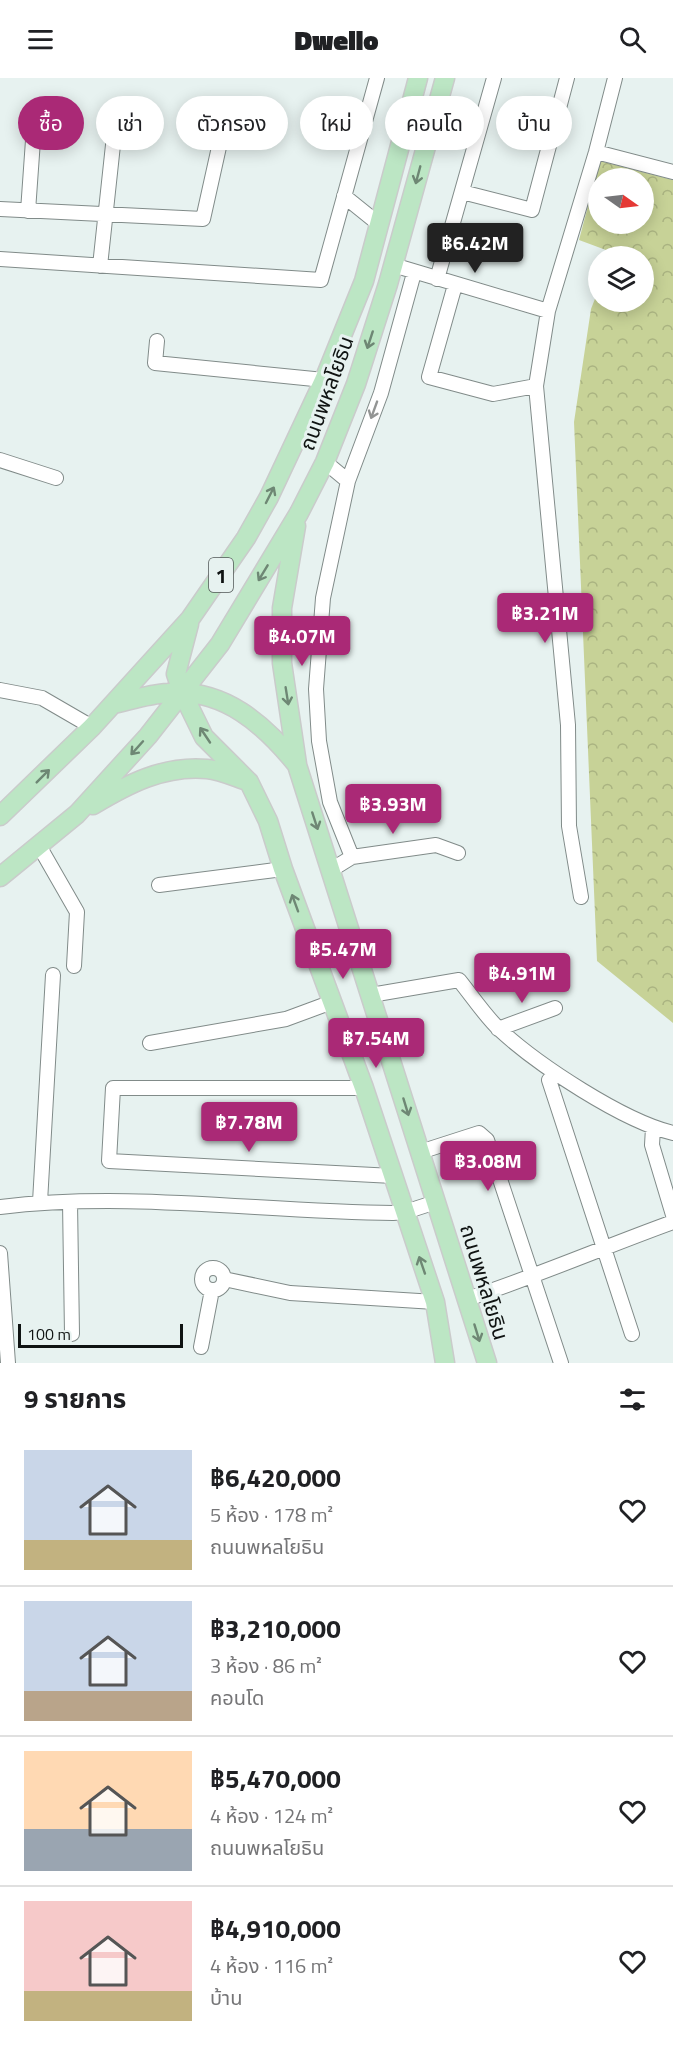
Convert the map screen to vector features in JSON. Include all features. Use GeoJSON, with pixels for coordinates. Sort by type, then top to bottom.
{"type":"FeatureCollection","features":[{"type":"Feature","properties":{"kind":"main road","name":"ถนนพหลโยธิน"},"geometry":{"type":"LineString","coordinates":[[0,816],[92,727],[190,618],[246,538],[270,497],[324,380],[364,281],[418,78]]}},
{"type":"Feature","properties":{"kind":"main road","name":"ถนนพหลโยธิน"},"geometry":{"type":"LineString","coordinates":[[0,877],[77,814],[148,736],[220,644],[299,513],[325,462],[356,384],[393,265],[445,78]]}},
{"type":"Feature","properties":{"kind":"main road"},"geometry":{"type":"LineString","coordinates":[[297,765],[282,663],[282,630],[288,570],[299,513]]}},
{"type":"Feature","properties":{"kind":"main road","name":"ถนนพหลโยธิน"},"geometry":{"type":"LineString","coordinates":[[190,618],[176,674],[182,692],[204,737],[249,782],[268,821],[283,869],[364,1088],[435,1302],[443,1362]]}},
{"type":"Feature","properties":{"kind":"main road","name":"ถนนพหลโยธิน"},"geometry":{"type":"LineString","coordinates":[[113,704],[167,693],[182,692],[211,696],[252,716],[297,765],[487,1363]]}},
{"type":"Feature","properties":{"kind":"main road"},"geometry":{"type":"LineString","coordinates":[[77,814],[122,788],[161,771],[207,769],[249,782]]}},
{"type":"Feature","properties":{"kind":"street"},"geometry":{"type":"LineString","coordinates":[[0,259],[321,280],[377,78]]}},
{"type":"Feature","properties":{"kind":"street"},"geometry":{"type":"LineString","coordinates":[[437,279],[494,78]]}},
{"type":"Feature","properties":{"kind":"street"},"geometry":{"type":"LineString","coordinates":[[462,192],[532,210],[567,78]]}},
{"type":"Feature","properties":{"kind":"street"},"geometry":{"type":"LineString","coordinates":[[581,897],[569,826],[568,725],[537,386],[548,311],[596,152],[615,78]]}},
{"type":"Feature","properties":{"kind":"street"},"geometry":{"type":"LineString","coordinates":[[28,211],[32,150]]}},
{"type":"Feature","properties":{"kind":"street"},"geometry":{"type":"LineString","coordinates":[[100,266],[112,150]]}},
{"type":"Feature","properties":{"kind":"street"},"geometry":{"type":"LineString","coordinates":[[0,209],[105,216],[203,219],[218,150]]}},
{"type":"Feature","properties":{"kind":"street"},"geometry":{"type":"LineString","coordinates":[[596,152],[673,172]]}},
{"type":"Feature","properties":{"kind":"street"},"geometry":{"type":"LineString","coordinates":[[344,196],[380,225]]}},
{"type":"Feature","properties":{"kind":"street"},"geometry":{"type":"LineString","coordinates":[[393,265],[548,311]]}},
{"type":"Feature","properties":{"kind":"street"},"geometry":{"type":"LineString","coordinates":[[352,857],[330,802],[319,741],[316,689],[323,598],[348,481],[381,393],[414,273]]}},
{"type":"Feature","properties":{"kind":"street"},"geometry":{"type":"LineString","coordinates":[[455,285],[429,377],[493,394],[537,386]]}},
{"type":"Feature","properties":{"kind":"street"},"geometry":{"type":"LineString","coordinates":[[158,341],[155,363],[324,380]]}},
{"type":"Feature","properties":{"kind":"street"},"geometry":{"type":"LineString","coordinates":[[0,460],[56,478]]}},
{"type":"Feature","properties":{"kind":"street"},"geometry":{"type":"LineString","coordinates":[[325,462],[348,481]]}},
{"type":"Feature","properties":{"kind":"street"},"geometry":{"type":"LineString","coordinates":[[0,690],[42,698],[92,727]]}},
{"type":"Feature","properties":{"kind":"street"},"geometry":{"type":"LineString","coordinates":[[38,844],[77,912],[74,966]]}},
{"type":"Feature","properties":{"kind":"street"},"geometry":{"type":"LineString","coordinates":[[332,870],[352,857],[436,845],[458,853]]}},
{"type":"Feature","properties":{"kind":"street"},"geometry":{"type":"LineString","coordinates":[[159,885],[283,869]]}},
{"type":"Feature","properties":{"kind":"street"},"geometry":{"type":"LineString","coordinates":[[40,1202],[52,975]]}},
{"type":"Feature","properties":{"kind":"street"},"geometry":{"type":"LineString","coordinates":[[371,995],[459,980],[498,1029],[561,1077],[653,1128],[673,1133]]}},
{"type":"Feature","properties":{"kind":"street"},"geometry":{"type":"LineString","coordinates":[[150,1043],[286,1019],[332,1002]]}},
{"type":"Feature","properties":{"kind":"street"},"geometry":{"type":"LineString","coordinates":[[498,1029],[555,1008]]}},
{"type":"Feature","properties":{"kind":"street"},"geometry":{"type":"LineString","coordinates":[[549,1080],[632,1334]]}},
{"type":"Feature","properties":{"kind":"street"},"geometry":{"type":"LineString","coordinates":[[364,1088],[113,1088],[109,1161],[393,1176]]}},
{"type":"Feature","properties":{"kind":"street"},"geometry":{"type":"LineString","coordinates":[[653,1128],[652,1144],[673,1215]]}},
{"type":"Feature","properties":{"kind":"street"},"geometry":{"type":"LineString","coordinates":[[420,1152],[466,1136],[484,1134],[561,1363]]}},
{"type":"Feature","properties":{"kind":"street"},"geometry":{"type":"LineString","coordinates":[[0,1207],[40,1202],[128,1201],[405,1212],[436,1202]]}},
{"type":"Feature","properties":{"kind":"street"},"geometry":{"type":"LineString","coordinates":[[70,1202],[72,1334]]}},
{"type":"Feature","properties":{"kind":"street"},"geometry":{"type":"LineString","coordinates":[[467,1299],[532,1278],[605,1246],[673,1222]]}},
{"type":"Feature","properties":{"kind":"street"},"geometry":{"type":"LineString","coordinates":[[0,1253],[8,1363]]}},
{"type":"Feature","properties":{"kind":"street"},"geometry":{"type":"LineString","coordinates":[[224,1279],[220,1288],[212,1290],[203,1284],[206,1270],[217,1268],[224,1279],[290,1293],[435,1302]]}},
{"type":"Feature","properties":{"kind":"street"},"geometry":{"type":"LineString","coordinates":[[201,1347],[212,1290]]}},
{"type":"Feature","properties":{"kind":"green space"},"geometry":{"type":"Polygon","coordinates":[[[600,161],[627,168],[598,168],[600,161]]]}},
{"type":"Feature","properties":{"kind":"green space"},"geometry":{"type":"Polygon","coordinates":[[[654,175],[673,180],[673,1023],[597,961],[574,422],[591,312],[654,312],[654,246],[595,246],[579,240],[588,206],[588,234],[654,234],[654,175]]]}}]}
